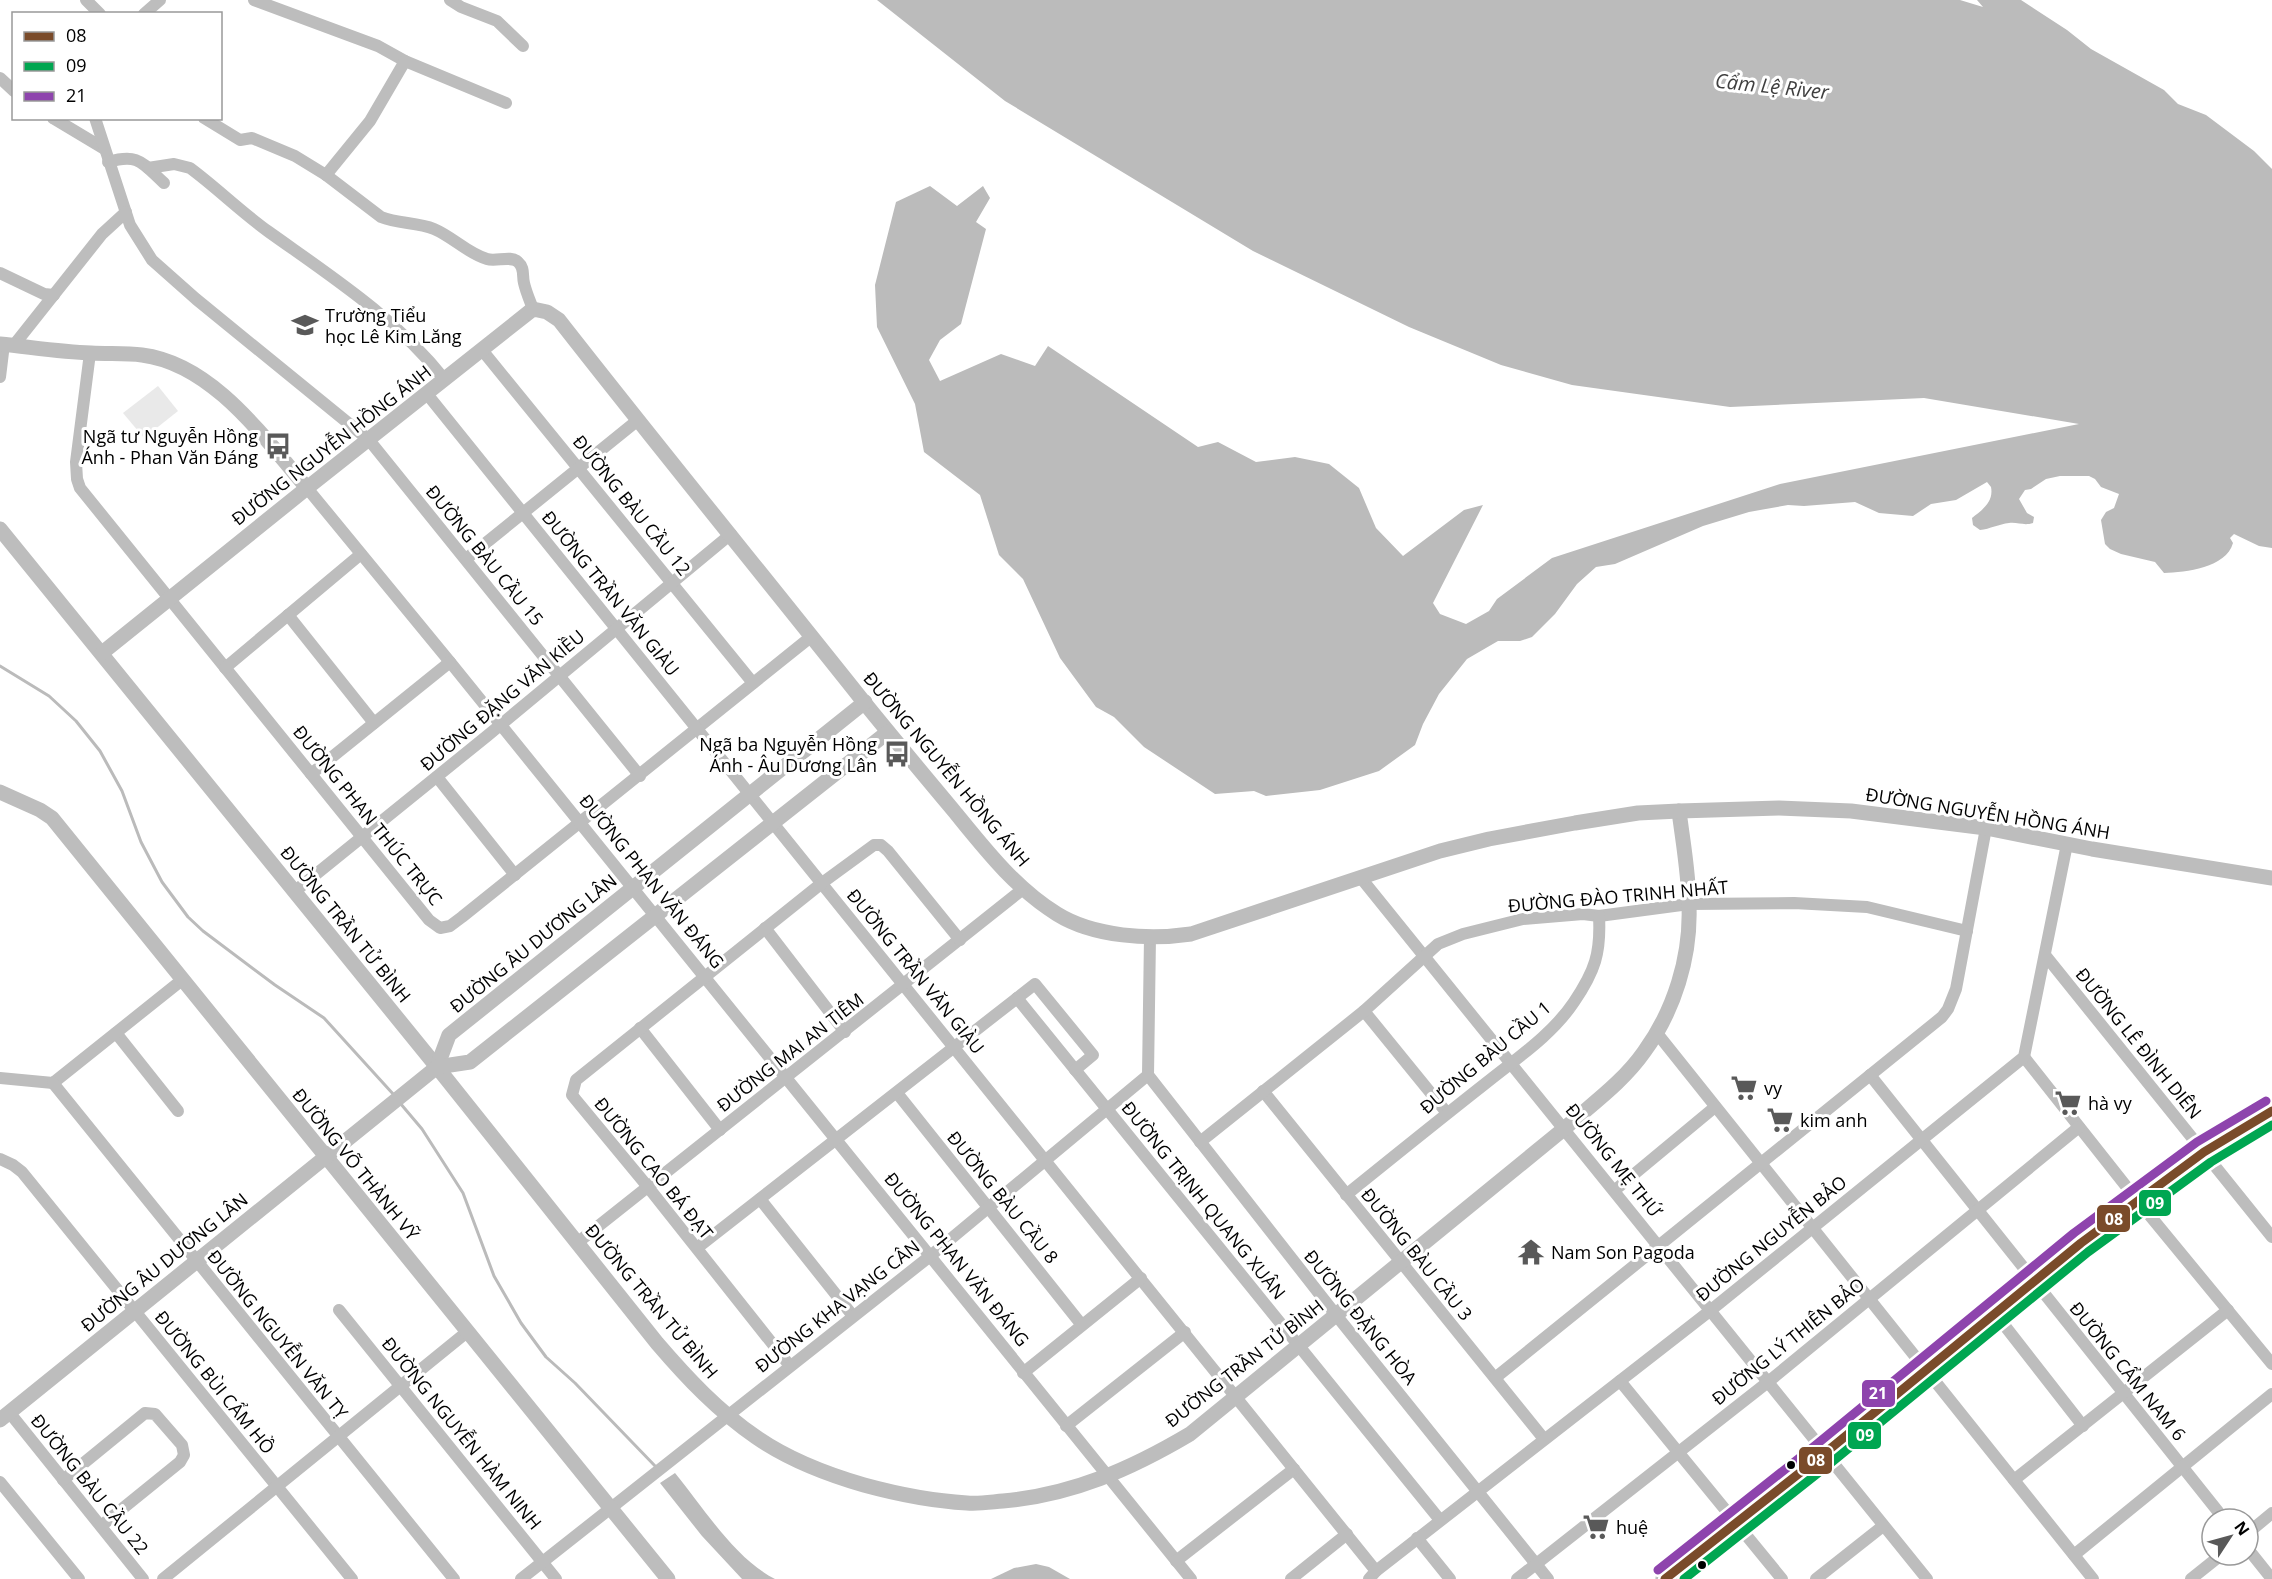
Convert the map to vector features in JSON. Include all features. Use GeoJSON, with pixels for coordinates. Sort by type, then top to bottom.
{"type":"FeatureCollection","features":[{"type":"Feature","properties":{"kind":"main road"},"geometry":{"type":"LineString","coordinates":[[1665,1579],[1825,1453],[1924,1368],[2137,1200],[2204,1152],[2272,1111]]}},
{"type":"Feature","properties":{"kind":"street"},"geometry":{"type":"LineString","coordinates":[[86,0],[98,12]]}},
{"type":"Feature","properties":{"kind":"street"},"geometry":{"type":"LineString","coordinates":[[146,12],[160,0]]}},
{"type":"Feature","properties":{"kind":"street"},"geometry":{"type":"LineString","coordinates":[[254,0],[357,38],[507,104]]}},
{"type":"Feature","properties":{"kind":"street"},"geometry":{"type":"LineString","coordinates":[[450,0],[461,7],[497,21],[523,46]]}},
{"type":"Feature","properties":{"kind":"street"},"geometry":{"type":"LineString","coordinates":[[326,175],[370,121],[405,61]]}},
{"type":"Feature","properties":{"kind":"street"},"geometry":{"type":"LineString","coordinates":[[0,78],[12,89]]}},
{"type":"Feature","properties":{"kind":"street"},"geometry":{"type":"LineString","coordinates":[[56,120],[103,148]]}},
{"type":"Feature","properties":{"kind":"street","name":"ĐƯỜNG BÀU CẦU 15"},"geometry":{"type":"LineString","coordinates":[[96,120],[130,225],[152,260],[196,299],[369,440],[640,776]]}},
{"type":"Feature","properties":{"kind":"street"},"geometry":{"type":"LineString","coordinates":[[207,120],[240,140],[252,138],[271,144],[326,175],[381,217],[436,230],[488,259],[513,259],[519,262],[523,268],[524,283],[533,309]]}},
{"type":"Feature","properties":{"kind":"street"},"geometry":{"type":"LineString","coordinates":[[108,162],[125,157],[134,159],[164,183]]}},
{"type":"Feature","properties":{"kind":"street"},"geometry":{"type":"LineString","coordinates":[[148,168],[174,164],[190,168],[256,222],[372,306],[408,337],[445,380]]}},
{"type":"Feature","properties":{"kind":"street"},"geometry":{"type":"LineString","coordinates":[[0,377],[6,345],[54,295],[102,234],[126,212]]}},
{"type":"Feature","properties":{"kind":"street"},"geometry":{"type":"LineString","coordinates":[[0,273],[44,294],[54,295]]}},
{"type":"Feature","properties":{"kind":"street","name":"ĐƯỜNG NGUYỄN HỒNG ÁNH"},"geometry":{"type":"LineString","coordinates":[[102,653],[533,309],[547,312],[559,320],[888,732],[998,863],[1023,889],[1060,916],[1086,926],[1121,934],[1150,937],[1191,934],[1440,851],[1489,839],[1628,815],[1679,811],[1779,808],[1851,811],[1986,828],[2067,844],[2272,878]]}},
{"type":"Feature","properties":{"kind":"street","name":"ĐƯỜNG PHAN VĂN ĐÁNG"},"geometry":{"type":"LineString","coordinates":[[6,345],[90,353],[143,355],[171,364],[200,378],[243,415],[450,662],[1191,1579]]}},
{"type":"Feature","properties":{"kind":"street","name":"ĐƯỜNG BÀU CẦU 12"},"geometry":{"type":"LineString","coordinates":[[482,350],[753,683]]}},
{"type":"Feature","properties":{"kind":"street","name":"ĐƯỜNG PHAN THÚC TRỰC"},"geometry":{"type":"LineString","coordinates":[[90,353],[76,462],[77,479],[85,494],[429,920],[440,928],[450,926],[515,875],[812,636]]}},
{"type":"Feature","properties":{"kind":"street","name":"ĐƯỜNG TRẦN VĂN GIÀU"},"geometry":{"type":"LineString","coordinates":[[427,394],[1347,1534],[1373,1575]]}},
{"type":"Feature","properties":{"kind":"street"},"geometry":{"type":"LineString","coordinates":[[466,559],[638,420]]}},
{"type":"Feature","properties":{"kind":"street","name":"ĐƯỜNG TRẦN TỬ BÌNH"},"geometry":{"type":"LineString","coordinates":[[0,529],[693,1384],[757,1438],[826,1474],[924,1498],[969,1503],[1051,1495],[1107,1477],[1162,1451],[1190,1434],[1237,1397],[1616,1084],[1644,1053],[1656,1032],[1672,1000],[1685,962],[1689,904],[1679,811]]}},
{"type":"Feature","properties":{"kind":"street","name":"ĐƯỜNG ĐẶNG VĂN KIỀU"},"geometry":{"type":"LineString","coordinates":[[294,892],[501,725],[730,534]]}},
{"type":"Feature","properties":{"kind":"street"},"geometry":{"type":"LineString","coordinates":[[225,668],[361,554]]}},
{"type":"Feature","properties":{"kind":"street"},"geometry":{"type":"LineString","coordinates":[[288,615],[374,723]]}},
{"type":"Feature","properties":{"kind":"street"},"geometry":{"type":"LineString","coordinates":[[311,774],[450,662]]}},
{"type":"Feature","properties":{"kind":"street","name":"ĐƯỜNG ÂU DƯƠNG LÂN"},"geometry":{"type":"LineString","coordinates":[[5,1416],[437,1067],[448,1035],[865,702]]}},
{"type":"Feature","properties":{"kind":"street"},"geometry":{"type":"LineString","coordinates":[[437,1067],[470,1062],[888,732]]}},
{"type":"Feature","properties":{"kind":"street"},"geometry":{"type":"LineString","coordinates":[[437,777],[515,875]]}},
{"type":"Feature","properties":{"kind":"street","name":"ĐƯỜNG VÕ THÀNH VỸ"},"geometry":{"type":"LineString","coordinates":[[0,792],[52,818],[668,1579]]}},
{"type":"Feature","properties":{"kind":"street"},"geometry":{"type":"LineString","coordinates":[[1495,1378],[1930,1028],[1948,1009],[1956,989],[1986,828]]}},
{"type":"Feature","properties":{"kind":"street"},"geometry":{"type":"LineString","coordinates":[[2067,844],[2024,1057],[2137,1200],[2272,1364]]}},
{"type":"Feature","properties":{"kind":"street","name":"ĐƯỜNG CAO BÁ ĐẠT"},"geometry":{"type":"LineString","coordinates":[[790,1366],[572,1095],[576,1080],[868,847],[881,845],[888,851],[960,940]]}},
{"type":"Feature","properties":{"kind":"street","name":"ĐƯỜNG MẸ THỨ"},"geometry":{"type":"LineString","coordinates":[[1361,878],[1660,1245],[1927,1579]]}},
{"type":"Feature","properties":{"kind":"street","name":"ĐƯỜNG MAI AN TIÊM"},"geometry":{"type":"LineString","coordinates":[[577,1243],[1023,889]]}},
{"type":"Feature","properties":{"kind":"street","name":"ĐƯỜNG ĐÀO TRINH NHẤT"},"geometry":{"type":"LineString","coordinates":[[1200,1142],[1364,1011],[1438,944],[1463,934],[1523,919],[1583,914],[1599,916],[1689,904],[1821,903],[1867,907],[1900,913],[1967,931]]}},
{"type":"Feature","properties":{"kind":"street","name":"ĐƯỜNG BÀU CẦU 1"},"geometry":{"type":"LineString","coordinates":[[1346,1195],[1547,1033],[1574,1002],[1597,958],[1600,943],[1599,916]]}},
{"type":"Feature","properties":{"kind":"street"},"geometry":{"type":"LineString","coordinates":[[765,928],[845,1032]]}},
{"type":"Feature","properties":{"kind":"street"},"geometry":{"type":"LineString","coordinates":[[1148,1075],[1150,937]]}},
{"type":"Feature","properties":{"kind":"street","name":"ĐƯỜNG LÊ ĐÌNH DIÊN"},"geometry":{"type":"LineString","coordinates":[[2045,955],[2272,1238]]}},
{"type":"Feature","properties":{"kind":"street"},"geometry":{"type":"LineString","coordinates":[[0,1078],[53,1083],[182,980]]}},
{"type":"Feature","properties":{"kind":"street"},"geometry":{"type":"LineString","coordinates":[[696,1248],[1035,984],[1094,1055],[1075,1070]]}},
{"type":"Feature","properties":{"kind":"street","name":"ĐƯỜNG TRỊNH QUANG XUÂN"},"geometry":{"type":"LineString","coordinates":[[1017,998],[1440,1520]]}},
{"type":"Feature","properties":{"kind":"street"},"geometry":{"type":"LineString","coordinates":[[1364,1011],[1448,1113]]}},
{"type":"Feature","properties":{"kind":"street"},"geometry":{"type":"LineString","coordinates":[[640,1028],[720,1130]]}},
{"type":"Feature","properties":{"kind":"street"},"geometry":{"type":"LineString","coordinates":[[1656,1032],[2093,1579]]}},
{"type":"Feature","properties":{"kind":"street"},"geometry":{"type":"LineString","coordinates":[[116,1033],[178,1111]]}},
{"type":"Feature","properties":{"kind":"street","name":"ĐƯỜNG NGUYỄN BẢO"},"geometry":{"type":"LineString","coordinates":[[1373,1575],[1417,1538],[1711,1310],[2024,1057]]}},
{"type":"Feature","properties":{"kind":"street","name":"ĐƯỜNG KHA VẠNG CÂN"},"geometry":{"type":"LineString","coordinates":[[521,1579],[930,1257],[1148,1075]]}},
{"type":"Feature","properties":{"kind":"street","name":"ĐƯỜNG ĐẶNG HÒA"},"geometry":{"type":"LineString","coordinates":[[1148,1075],[1336,1315],[1548,1579]]}},
{"type":"Feature","properties":{"kind":"street","name":"ĐƯỜNG CẨM NAM 6"},"geometry":{"type":"LineString","coordinates":[[1870,1076],[2214,1507]]}},
{"type":"Feature","properties":{"kind":"street","name":"ĐƯỜNG NGUYỄN VĂN TỴ"},"geometry":{"type":"LineString","coordinates":[[53,1083],[454,1579]]}},
{"type":"Feature","properties":{"kind":"street","name":"ĐƯỜNG BÀU CẦU 3"},"geometry":{"type":"LineString","coordinates":[[1263,1091],[1544,1439]]}},
{"type":"Feature","properties":{"kind":"street","name":"ĐƯỜNG BÀU CẦU 8"},"geometry":{"type":"LineString","coordinates":[[897,1093],[1081,1324]]}},
{"type":"Feature","properties":{"kind":"street"},"geometry":{"type":"LineString","coordinates":[[1615,1190],[1715,1107]]}},
{"type":"Feature","properties":{"kind":"street","name":"ĐƯỜNG LÝ THIÊN BẢO"},"geometry":{"type":"LineString","coordinates":[[1517,1579],[1768,1382],[2079,1127]]}},
{"type":"Feature","properties":{"kind":"street","name":"ĐƯỜNG BÙI CẨM HỒ"},"geometry":{"type":"LineString","coordinates":[[0,1159],[22,1172],[352,1579]]}},
{"type":"Feature","properties":{"kind":"street"},"geometry":{"type":"LineString","coordinates":[[760,1199],[853,1316]]}},
{"type":"Feature","properties":{"kind":"street"},"geometry":{"type":"LineString","coordinates":[[1023,1373],[1141,1278]]}},
{"type":"Feature","properties":{"kind":"street","name":"ĐƯỜNG NGUYỄN HÀM NINH"},"geometry":{"type":"LineString","coordinates":[[339,1310],[556,1579]]}},
{"type":"Feature","properties":{"kind":"street"},"geometry":{"type":"LineString","coordinates":[[2014,1480],[2228,1310]]}},
{"type":"Feature","properties":{"kind":"street"},"geometry":{"type":"LineString","coordinates":[[1994,1312],[2083,1426]]}},
{"type":"Feature","properties":{"kind":"street"},"geometry":{"type":"LineString","coordinates":[[163,1579],[467,1332]]}},
{"type":"Feature","properties":{"kind":"street"},"geometry":{"type":"LineString","coordinates":[[1066,1426],[1185,1332]]}},
{"type":"Feature","properties":{"kind":"street"},"geometry":{"type":"LineString","coordinates":[[1620,1381],[1782,1579]]}},
{"type":"Feature","properties":{"kind":"street"},"geometry":{"type":"LineString","coordinates":[[2074,1555],[2272,1394]]}},
{"type":"Feature","properties":{"kind":"street"},"geometry":{"type":"LineString","coordinates":[[63,1480],[145,1413],[155,1414],[182,1445],[184,1455],[180,1462],[101,1526]]}},
{"type":"Feature","properties":{"kind":"street","name":"ĐƯỜNG BÀU CẦU 22"},"geometry":{"type":"LineString","coordinates":[[5,1416],[63,1480],[143,1579]]}},
{"type":"Feature","properties":{"kind":"street"},"geometry":{"type":"LineString","coordinates":[[1176,1561],[1294,1468]]}},
{"type":"Feature","properties":{"kind":"street"},"geometry":{"type":"LineString","coordinates":[[0,1482],[79,1579]]}},
{"type":"Feature","properties":{"kind":"street"},"geometry":{"type":"LineString","coordinates":[[2260,1523],[2272,1513]]}},
{"type":"Feature","properties":{"kind":"street"},"geometry":{"type":"LineString","coordinates":[[1816,1579],[1883,1526]]}},
{"type":"Feature","properties":{"kind":"street"},"geometry":{"type":"LineString","coordinates":[[1291,1579],[1347,1534]]}},
{"type":"Feature","properties":{"kind":"street"},"geometry":{"type":"LineString","coordinates":[[1417,1538],[1450,1579]]}},
{"type":"Feature","properties":{"kind":"street"},"geometry":{"type":"LineString","coordinates":[[2260,1564],[2272,1579]]}},
{"type":"Feature","properties":{"kind":"street"},"geometry":{"type":"LineString","coordinates":[[2191,1579],[2206,1567]]}},
{"type":"Feature","properties":{"kind":"shaded area"},"geometry":{"type":"Polygon","coordinates":[[[158,386],[178,411],[144,438],[123,413],[158,386]]]}},
{"type":"Feature","properties":{"kind":"water","name":"Cẩm Lệ River"},"geometry":{"type":"Polygon","coordinates":[[[877,0],[1960,0],[1983,7],[1977,0],[2021,0],[2067,30],[2091,49],[2164,90],[2178,104],[2206,115],[2254,151],[2272,169],[2272,548],[2259,546],[2234,534],[2230,538],[2233,543],[2229,551],[2214,563],[2194,570],[2164,573],[2155,562],[2121,554],[2105,544],[2101,520],[2106,512],[2114,508],[2119,494],[2101,487],[2095,479],[2089,476],[2060,476],[2046,479],[2031,489],[2025,490],[2019,499],[2027,513],[2034,517],[2033,523],[2009,523],[1980,530],[1973,525],[1972,518],[1983,509],[1991,497],[1991,487],[1987,482],[1956,500],[1931,504],[1913,516],[1879,513],[1855,502],[1788,505],[1749,512],[1703,526],[1615,564],[1596,567],[1577,584],[1555,614],[1532,637],[1520,641],[1498,641],[1467,659],[1439,694],[1415,745],[1379,771],[1320,790],[1266,796],[1254,791],[1215,794],[1144,747],[1114,717],[1096,707],[1060,658],[1023,579],[999,555],[980,495],[924,452],[915,404],[877,327],[875,285],[896,202],[930,186],[957,206],[983,186],[990,198],[976,222],[986,229],[961,324],[940,340],[929,360],[940,381],[1001,354],[1035,366],[1048,346],[1198,447],[1218,442],[1256,462],[1295,457],[1329,464],[1359,488],[1376,528],[1403,556],[1464,510],[1483,505],[1433,603],[1440,614],[1466,624],[1489,611],[1497,599],[1552,558],[1780,484],[2079,424],[1924,398],[1730,407],[1572,385],[1501,365],[1409,327],[1253,251],[1005,101],[877,0]]]}},
{"type":"Feature","properties":{"kind":"water"},"geometry":{"type":"Polygon","coordinates":[[[675,1473],[733,1546],[760,1570],[775,1579],[742,1579],[702,1536],[660,1483],[675,1473]]]}},
{"type":"Feature","properties":{"kind":"water"},"geometry":{"type":"Polygon","coordinates":[[[1036,1564],[1049,1567],[1070,1579],[991,1579],[1014,1568],[1036,1564]]]}},
{"type":"Feature","properties":{"kind":"waterway"},"geometry":{"type":"LineString","coordinates":[[0,666],[49,696],[76,721],[100,751],[122,791],[141,842],[162,882],[188,917],[275,985],[324,1018],[394,1095]]}},
{"type":"Feature","properties":{"kind":"waterway"},"geometry":{"type":"LineString","coordinates":[[400,1103],[422,1129],[463,1193],[494,1276],[521,1323],[546,1357],[575,1383],[657,1468]]}},
{"type":"Feature","properties":{"kind":"transit line","name":"21"},"geometry":{"type":"LineString","coordinates":[[1658,1570],[1817,1444],[2074,1233],[2197,1142],[2266,1101]]}},
{"type":"Feature","properties":{"kind":"transit line","name":"08"},"geometry":{"type":"LineString","coordinates":[[1665,1579],[1825,1453],[2081,1243],[2204,1152],[2272,1111]]}},
{"type":"Feature","properties":{"kind":"transit line","name":"09"},"geometry":{"type":"LineString","coordinates":[[1684,1579],[1832,1462],[2088,1252],[2211,1162],[2272,1125]]}},
{"type":"Feature","properties":{"kind":"place","name":"Trường Tiểu học Lê Kim Lăng"},"geometry":{"type":"Point","coordinates":[305,325]}},
{"type":"Feature","properties":{"kind":"place","name":"Ngã tư Nguyễn Hồng Ánh - Phan Văn Đáng"},"geometry":{"type":"Point","coordinates":[278,446]}},
{"type":"Feature","properties":{"kind":"place","name":"Ngã ba Nguyễn Hồng Ánh - Âu Dương Lân"},"geometry":{"type":"Point","coordinates":[897,754]}},
{"type":"Feature","properties":{"kind":"place","name":"vy"},"geometry":{"type":"Point","coordinates":[1744,1088]}},
{"type":"Feature","properties":{"kind":"place","name":"hà vy"},"geometry":{"type":"Point","coordinates":[2068,1103]}},
{"type":"Feature","properties":{"kind":"place","name":"kim anh"},"geometry":{"type":"Point","coordinates":[1780,1120]}},
{"type":"Feature","properties":{"kind":"place","name":"Nam Son Pagoda"},"geometry":{"type":"Point","coordinates":[1531,1252]}},
{"type":"Feature","properties":{"kind":"place","name":"huệ"},"geometry":{"type":"Point","coordinates":[1596,1527]}}]}
